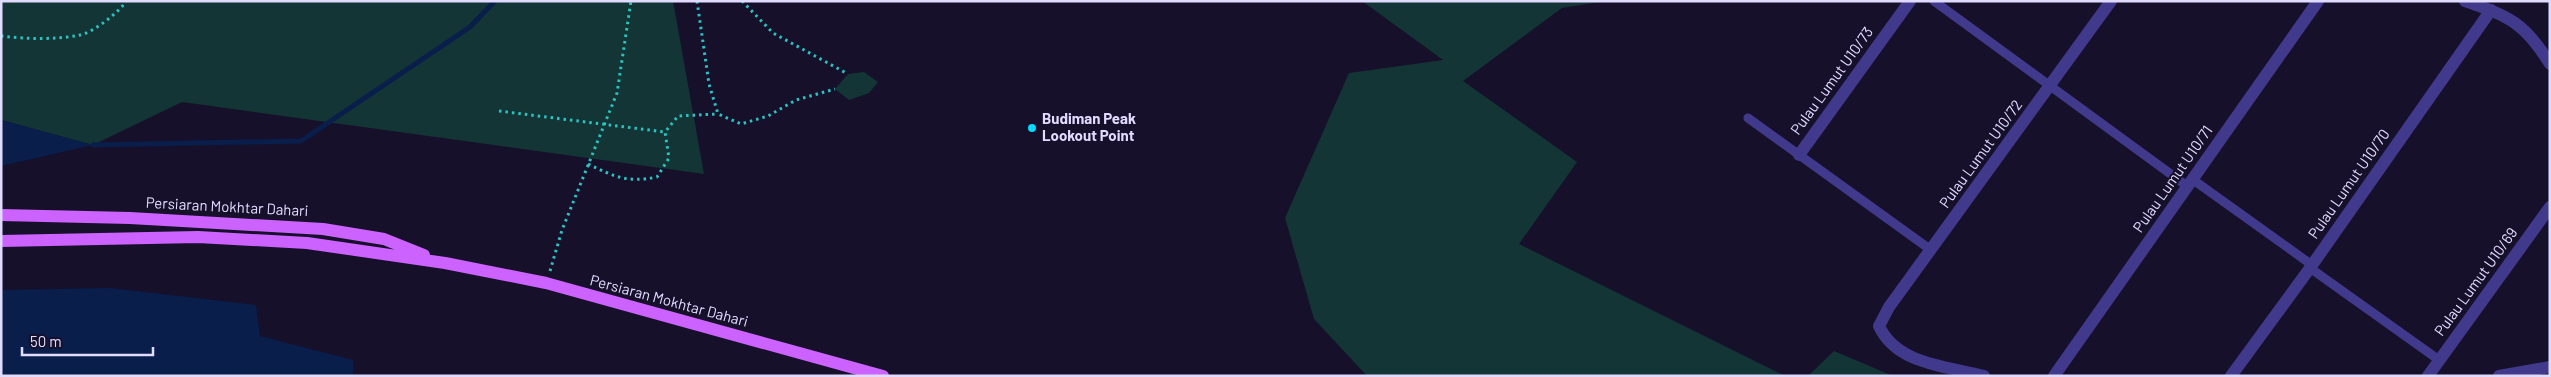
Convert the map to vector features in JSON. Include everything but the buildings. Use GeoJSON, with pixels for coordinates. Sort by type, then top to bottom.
{"type":"FeatureCollection","features":[{"type":"Feature","properties":{"kind":"main road","name":"Persiaran Mokhtar Dahari"},"geometry":{"type":"LineString","coordinates":[[1,215],[130,218],[323,229],[384,239],[445,263]]}},
{"type":"Feature","properties":{"kind":"main road","name":"Persiaran Mokhtar Dahari"},"geometry":{"type":"LineString","coordinates":[[1,241],[208,237],[307,243],[445,263],[546,283],[883,376]]}},
{"type":"Feature","properties":{"kind":"street","name":"Pulau Lumut U10/73"},"geometry":{"type":"LineString","coordinates":[[1799,155],[1910,1]]}},
{"type":"Feature","properties":{"kind":"street","name":"Pulau Lumut U10/72"},"geometry":{"type":"LineString","coordinates":[[1984,376],[1928,364],[1909,356],[1891,344],[1880,326],[1889,307],[2111,1]]}},
{"type":"Feature","properties":{"kind":"street","name":"Pulau Lumut U10/71"},"geometry":{"type":"LineString","coordinates":[[2054,376],[2318,1]]}},
{"type":"Feature","properties":{"kind":"street"},"geometry":{"type":"LineString","coordinates":[[2465,1],[2515,21],[2534,38],[2550,64]]}},
{"type":"Feature","properties":{"kind":"street","name":"Pulau Lumut U10/70"},"geometry":{"type":"LineString","coordinates":[[2231,376],[2311,266],[2490,10]]}},
{"type":"Feature","properties":{"kind":"street","name":"Pulau Lumut U10/69"},"geometry":{"type":"LineString","coordinates":[[2428,376],[2550,207]]}},
{"type":"Feature","properties":{"kind":"street"},"geometry":{"type":"LineString","coordinates":[[2499,376],[2550,367]]}},
{"type":"Feature","properties":{"kind":"lane"},"geometry":{"type":"LineString","coordinates":[[1934,1],[2050,86],[2311,266],[2439,360]]}},
{"type":"Feature","properties":{"kind":"lane"},"geometry":{"type":"LineString","coordinates":[[1748,118],[1931,250]]}},
{"type":"Feature","properties":{"kind":"path"},"geometry":{"type":"LineString","coordinates":[[1,36],[20,38],[81,35],[121,10],[126,1]]}},
{"type":"Feature","properties":{"kind":"path"},"geometry":{"type":"LineString","coordinates":[[546,283],[562,230],[578,194],[616,93],[631,1]]}},
{"type":"Feature","properties":{"kind":"path"},"geometry":{"type":"LineString","coordinates":[[697,1],[709,84],[718,114]]}},
{"type":"Feature","properties":{"kind":"path"},"geometry":{"type":"LineString","coordinates":[[742,1],[773,33],[848,74]]}},
{"type":"Feature","properties":{"kind":"path"},"geometry":{"type":"LineString","coordinates":[[588,164],[618,178],[637,181],[657,177],[669,158],[665,132],[678,116],[718,114],[741,124],[768,116],[796,100],[835,89]]}},
{"type":"Feature","properties":{"kind":"path"},"geometry":{"type":"LineString","coordinates":[[500,111],[665,132]]}},
{"type":"Feature","properties":{"kind":"green space"},"geometry":{"type":"Polygon","coordinates":[[[1,1],[673,1],[704,174],[182,102],[93,145],[1,120],[1,1]]]}},
{"type":"Feature","properties":{"kind":"green space"},"geometry":{"type":"Polygon","coordinates":[[[1362,1],[1605,1],[1562,8],[1463,81],[1577,162],[1519,244],[1785,376],[1367,376],[1314,319],[1285,218],[1349,73],[1443,60],[1362,1]]]}},
{"type":"Feature","properties":{"kind":"green space"},"geometry":{"type":"Polygon","coordinates":[[[864,72],[878,82],[869,93],[849,100],[835,89],[848,74],[864,72]]]}},
{"type":"Feature","properties":{"kind":"green space"},"geometry":{"type":"Polygon","coordinates":[[[1834,351],[1893,376],[1808,376],[1834,351]]]}},
{"type":"Feature","properties":{"kind":"water"},"geometry":{"type":"Polygon","coordinates":[[[1,120],[93,145],[1,166],[1,120]]]}},
{"type":"Feature","properties":{"kind":"water"},"geometry":{"type":"Polygon","coordinates":[[[110,288],[256,305],[260,336],[353,360],[353,376],[1,376],[1,290],[110,288]]]}},
{"type":"Feature","properties":{"kind":"waterway"},"geometry":{"type":"LineString","coordinates":[[93,145],[301,141],[470,27],[495,1]]}},
{"type":"Feature","properties":{"kind":"place","name":"Budiman Peak Lookout Point"},"geometry":{"type":"Point","coordinates":[1032,128]}}]}
